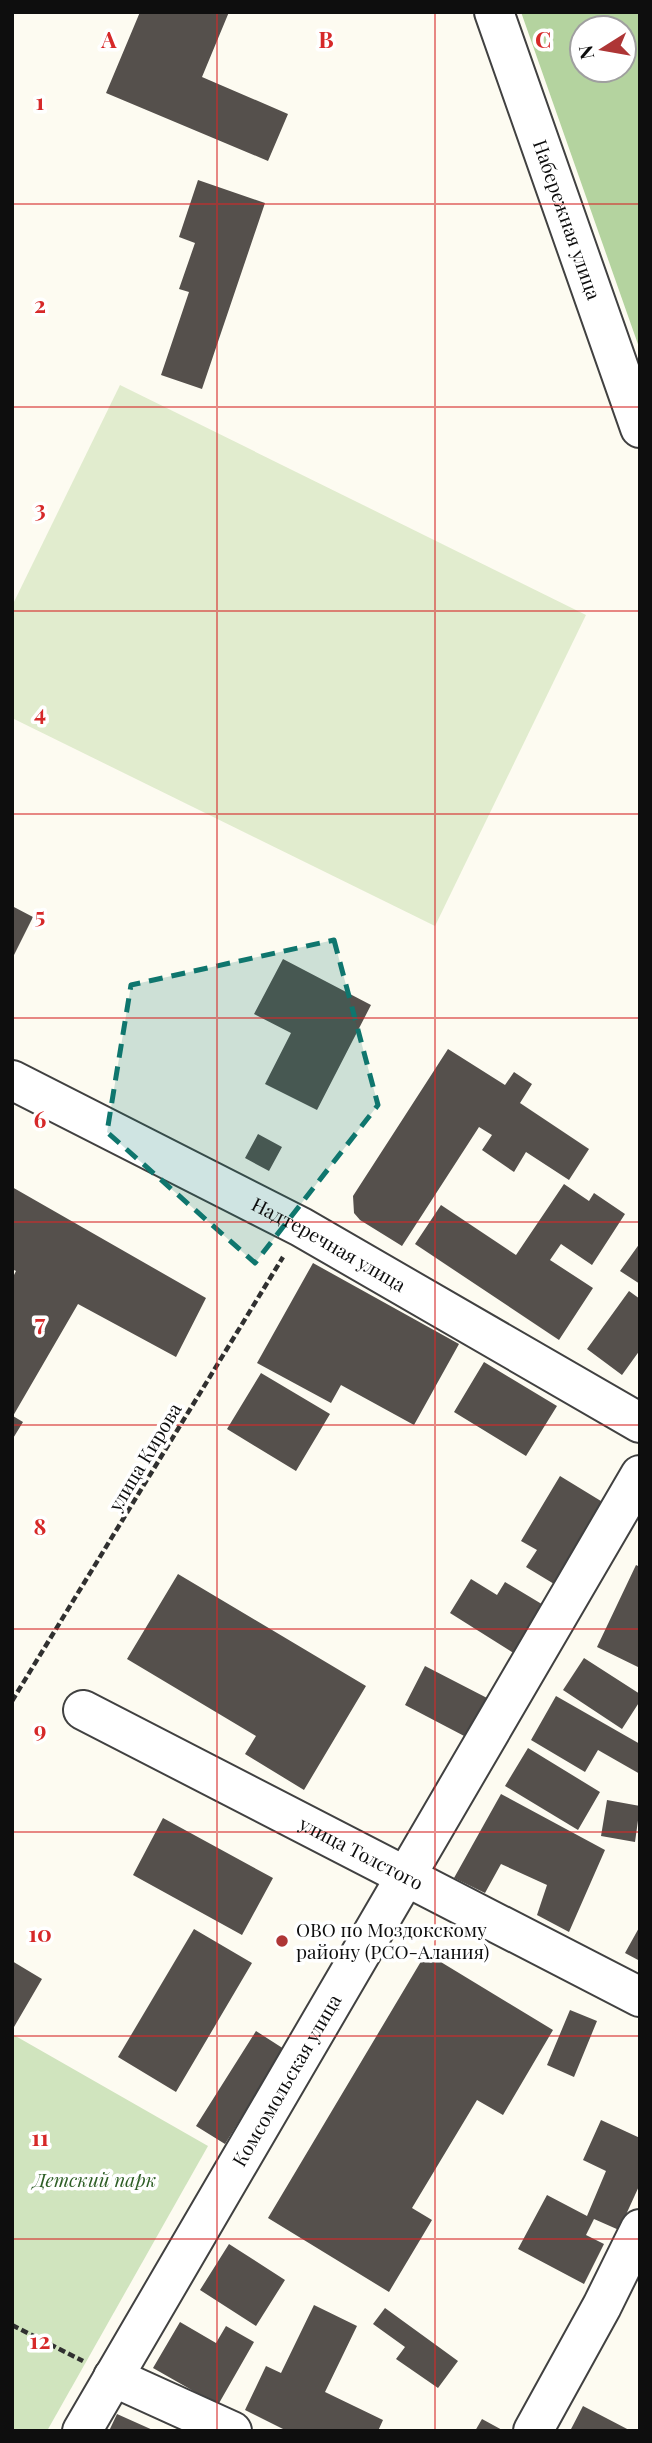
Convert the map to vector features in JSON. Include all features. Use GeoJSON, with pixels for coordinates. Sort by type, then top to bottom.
{"type":"FeatureCollection","features":[{"type":"Feature","properties":{"kind":"street","name":"Набережная улица"},"geometry":{"type":"LineString","coordinates":[[494,12],[640,428]]}},
{"type":"Feature","properties":{"kind":"street","name":"Надтеречная улица"},"geometry":{"type":"LineString","coordinates":[[12,1080],[301,1227],[640,1423]]}},
{"type":"Feature","properties":{"kind":"street","name":"Комсомольская улица"},"geometry":{"type":"LineString","coordinates":[[82,2431],[640,1475]]}},
{"type":"Feature","properties":{"kind":"street","name":"улица Толстого"},"geometry":{"type":"LineString","coordinates":[[83,1710],[640,1997]]}},
{"type":"Feature","properties":{"kind":"street"},"geometry":{"type":"LineString","coordinates":[[533,2431],[602,2306],[640,2229]]}},
{"type":"Feature","properties":{"kind":"street"},"geometry":{"type":"LineString","coordinates":[[113,2377],[232,2431]]}},
{"type":"Feature","properties":{"kind":"path","name":"улица Кирова"},"geometry":{"type":"LineString","coordinates":[[12,1701],[301,1227]]}},
{"type":"Feature","properties":{"kind":"path"},"geometry":{"type":"LineString","coordinates":[[12,2325],[113,2377]]}},
{"type":"Feature","properties":{"kind":"highlighted area"},"geometry":{"type":"Polygon","coordinates":[[[334,940],[378,1105],[255,1263],[107,1132],[131,985],[334,940]]]}},
{"type":"Feature","properties":{"kind":"green space"},"geometry":{"type":"Polygon","coordinates":[[[521,12],[640,12],[640,350],[521,12]]]}},
{"type":"Feature","properties":{"kind":"green space"},"geometry":{"type":"Polygon","coordinates":[[[120,385],[586,615],[435,926],[12,718],[12,606],[120,385]]]}},
{"type":"Feature","properties":{"kind":"green space","name":"Детский парк"},"geometry":{"type":"Polygon","coordinates":[[[12,2034],[208,2146],[47,2431],[12,2431],[12,2034]]]}},
{"type":"Feature","properties":{"kind":"building"},"geometry":{"type":"Polygon","coordinates":[[[140,12],[229,12],[202,77],[288,114],[268,161],[106,93],[140,12]]]}},
{"type":"Feature","properties":{"kind":"building"},"geometry":{"type":"Polygon","coordinates":[[[198,180],[265,203],[202,389],[161,375],[189,292],[179,289],[195,243],[179,237],[198,180]]]}},
{"type":"Feature","properties":{"kind":"building"},"geometry":{"type":"Polygon","coordinates":[[[12,906],[33,917],[12,959],[12,906]]]}},
{"type":"Feature","properties":{"kind":"building"},"geometry":{"type":"Polygon","coordinates":[[[283,959],[371,1005],[317,1110],[265,1084],[291,1033],[254,1014],[283,959]]]}},
{"type":"Feature","properties":{"kind":"building"},"geometry":{"type":"Polygon","coordinates":[[[448,1049],[505,1085],[514,1072],[532,1084],[520,1103],[589,1149],[569,1180],[526,1152],[514,1172],[482,1150],[492,1135],[479,1127],[402,1246],[360,1220],[354,1213],[353,1196],[448,1049]]]}},
{"type":"Feature","properties":{"kind":"building"},"geometry":{"type":"Polygon","coordinates":[[[258,1134],[282,1147],[269,1171],[245,1158],[258,1134]]]}},
{"type":"Feature","properties":{"kind":"building"},"geometry":{"type":"Polygon","coordinates":[[[564,1184],[589,1201],[594,1193],[625,1214],[592,1265],[561,1244],[550,1260],[593,1288],[559,1340],[415,1244],[441,1205],[516,1255],[564,1184]]]}},
{"type":"Feature","properties":{"kind":"building"},"geometry":{"type":"Polygon","coordinates":[[[12,1187],[206,1298],[176,1357],[78,1304],[13,1416],[23,1422],[12,1440],[12,1279],[16,1271],[12,1269],[12,1187]]]}},
{"type":"Feature","properties":{"kind":"building"},"geometry":{"type":"Polygon","coordinates":[[[640,1243],[640,1284],[620,1271],[640,1243]]]}},
{"type":"Feature","properties":{"kind":"building"},"geometry":{"type":"Polygon","coordinates":[[[313,1263],[459,1344],[414,1425],[341,1385],[331,1403],[257,1363],[313,1263]]]}},
{"type":"Feature","properties":{"kind":"building"},"geometry":{"type":"Polygon","coordinates":[[[629,1291],[640,1299],[640,1350],[622,1375],[587,1349],[629,1291]]]}},
{"type":"Feature","properties":{"kind":"building"},"geometry":{"type":"Polygon","coordinates":[[[484,1362],[557,1406],[526,1456],[454,1412],[484,1362]]]}},
{"type":"Feature","properties":{"kind":"building"},"geometry":{"type":"Polygon","coordinates":[[[261,1373],[330,1414],[296,1471],[227,1429],[261,1373]]]}},
{"type":"Feature","properties":{"kind":"building"},"geometry":{"type":"Polygon","coordinates":[[[560,1476],[614,1509],[564,1590],[526,1567],[537,1550],[521,1541],[560,1476]]]}},
{"type":"Feature","properties":{"kind":"building"},"geometry":{"type":"Polygon","coordinates":[[[636,1565],[640,1567],[640,1668],[597,1647],[636,1565]]]}},
{"type":"Feature","properties":{"kind":"building"},"geometry":{"type":"Polygon","coordinates":[[[178,1574],[366,1686],[304,1790],[245,1754],[256,1736],[127,1659],[178,1574]]]}},
{"type":"Feature","properties":{"kind":"building"},"geometry":{"type":"Polygon","coordinates":[[[471,1579],[497,1595],[505,1582],[550,1609],[520,1657],[450,1613],[471,1579]]]}},
{"type":"Feature","properties":{"kind":"building"},"geometry":{"type":"Polygon","coordinates":[[[584,1658],[640,1694],[640,1701],[622,1729],[563,1690],[584,1658]]]}},
{"type":"Feature","properties":{"kind":"building"},"geometry":{"type":"Polygon","coordinates":[[[425,1666],[489,1699],[468,1738],[405,1705],[425,1666]]]}},
{"type":"Feature","properties":{"kind":"building"},"geometry":{"type":"Polygon","coordinates":[[[556,1696],[640,1744],[640,1774],[598,1750],[585,1772],[531,1740],[556,1696]]]}},
{"type":"Feature","properties":{"kind":"building"},"geometry":{"type":"Polygon","coordinates":[[[528,1748],[600,1792],[578,1830],[505,1786],[528,1748]]]}},
{"type":"Feature","properties":{"kind":"building"},"geometry":{"type":"Polygon","coordinates":[[[501,1794],[605,1850],[569,1932],[537,1915],[547,1885],[501,1864],[485,1893],[454,1878],[501,1794]]]}},
{"type":"Feature","properties":{"kind":"building"},"geometry":{"type":"Polygon","coordinates":[[[607,1800],[640,1806],[635,1842],[601,1836],[607,1800]]]}},
{"type":"Feature","properties":{"kind":"building"},"geometry":{"type":"Polygon","coordinates":[[[163,1818],[273,1878],[242,1935],[133,1875],[163,1818]]]}},
{"type":"Feature","properties":{"kind":"building"},"geometry":{"type":"Polygon","coordinates":[[[640,1926],[640,1961],[625,1953],[640,1926]]]}},
{"type":"Feature","properties":{"kind":"building"},"geometry":{"type":"Polygon","coordinates":[[[194,1929],[252,1963],[176,2092],[118,2057],[194,1929]]]}},
{"type":"Feature","properties":{"kind":"building"},"geometry":{"type":"Polygon","coordinates":[[[426,1953],[553,2030],[503,2115],[477,2100],[412,2208],[432,2220],[389,2292],[268,2218],[426,1953]]]}},
{"type":"Feature","properties":{"kind":"building"},"geometry":{"type":"Polygon","coordinates":[[[12,1961],[42,1979],[14,2027],[12,2026],[12,1961]]]}},
{"type":"Feature","properties":{"kind":"building"},"geometry":{"type":"Polygon","coordinates":[[[570,2010],[597,2021],[574,2077],[547,2065],[570,2010]]]}},
{"type":"Feature","properties":{"kind":"building"},"geometry":{"type":"Polygon","coordinates":[[[256,2031],[284,2049],[225,2144],[196,2126],[256,2031]]]}},
{"type":"Feature","properties":{"kind":"building"},"geometry":{"type":"Polygon","coordinates":[[[601,2120],[640,2138],[640,2184],[619,2230],[594,2219],[586,2235],[604,2244],[584,2284],[518,2249],[547,2195],[587,2216],[606,2171],[583,2160],[601,2120]]]}},
{"type":"Feature","properties":{"kind":"building"},"geometry":{"type":"Polygon","coordinates":[[[229,2244],[285,2280],[256,2326],[200,2290],[229,2244]]]}},
{"type":"Feature","properties":{"kind":"building"},"geometry":{"type":"Polygon","coordinates":[[[314,2305],[357,2326],[325,2392],[383,2420],[378,2431],[287,2431],[245,2410],[266,2366],[281,2373],[314,2305]]]}},
{"type":"Feature","properties":{"kind":"building"},"geometry":{"type":"Polygon","coordinates":[[[385,2308],[458,2361],[438,2388],[396,2359],[405,2347],[373,2324],[385,2308]]]}},
{"type":"Feature","properties":{"kind":"building"},"geometry":{"type":"Polygon","coordinates":[[[180,2322],[216,2343],[226,2326],[254,2342],[218,2405],[153,2368],[180,2322]]]}},
{"type":"Feature","properties":{"kind":"building"},"geometry":{"type":"Polygon","coordinates":[[[583,2406],[631,2431],[570,2431],[583,2406]]]}},
{"type":"Feature","properties":{"kind":"building"},"geometry":{"type":"Polygon","coordinates":[[[117,2414],[155,2431],[109,2431],[117,2414]]]}},
{"type":"Feature","properties":{"kind":"building"},"geometry":{"type":"Polygon","coordinates":[[[482,2419],[504,2431],[475,2431],[482,2419]]]}},
{"type":"Feature","properties":{"kind":"place","name":"ОВО по Моздокскому району (РСО-Алания)"},"geometry":{"type":"Point","coordinates":[282,1941]}}]}
